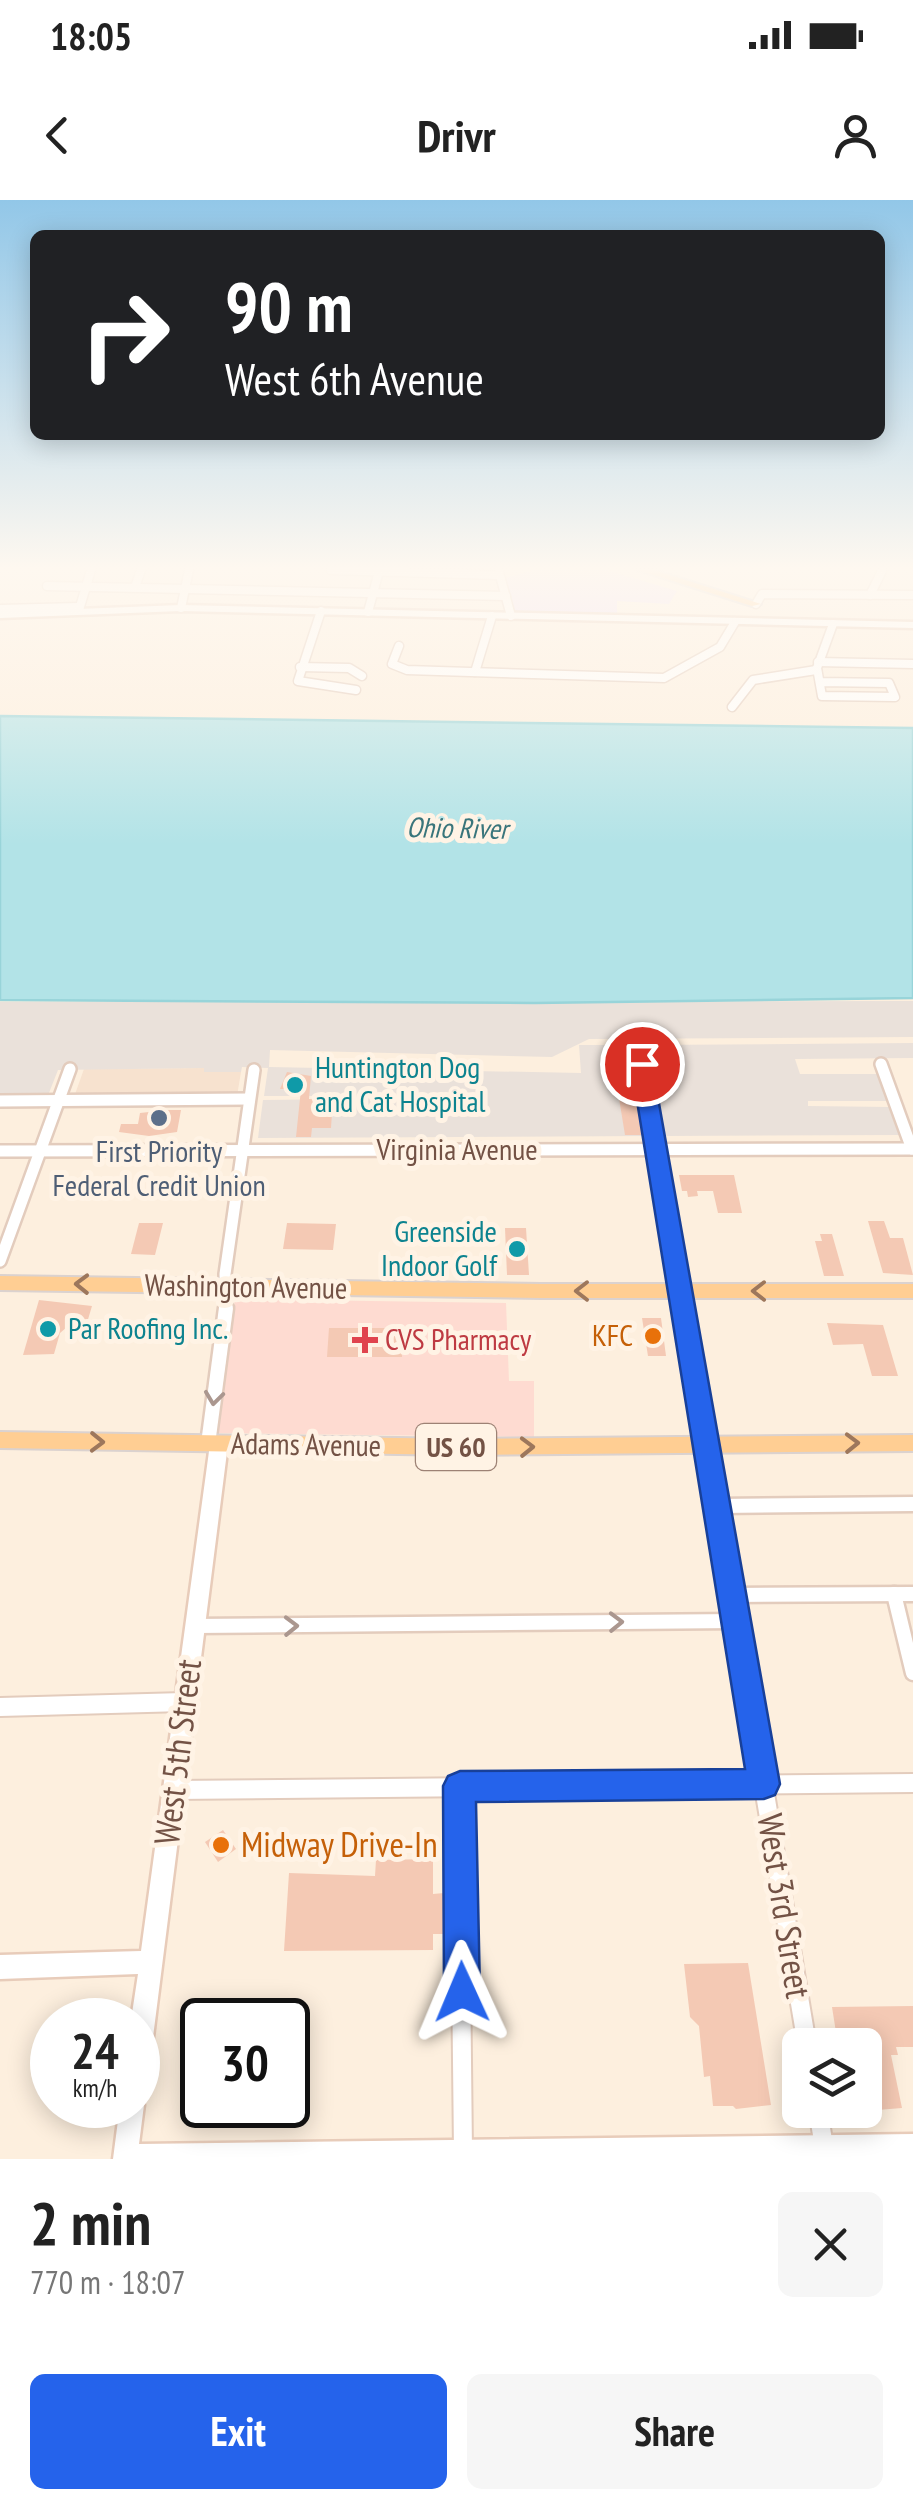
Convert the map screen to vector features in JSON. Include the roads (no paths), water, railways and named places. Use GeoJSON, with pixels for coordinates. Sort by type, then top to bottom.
{"type":"FeatureCollection","features":[{"type":"Feature","properties":{"kind":"main road","name":"Washington Avenue"},"geometry":{"type":"LineString","coordinates":[[0,1283],[912,1295]]}},
{"type":"Feature","properties":{"kind":"main road","name":"Adams Avenue"},"geometry":{"type":"LineString","coordinates":[[0,1440],[213,1444],[913,1443]]}},
{"type":"Feature","properties":{"kind":"street"},"geometry":{"type":"LineString","coordinates":[[302,661],[298,681],[356,690]]}},
{"type":"Feature","properties":{"kind":"street"},"geometry":{"type":"LineString","coordinates":[[394,661],[393,667],[664,678],[695,661]]}},
{"type":"Feature","properties":{"kind":"street"},"geometry":{"type":"LineString","coordinates":[[475,672],[478,661]]}},
{"type":"Feature","properties":{"kind":"street"},"geometry":{"type":"LineString","coordinates":[[819,661],[817,666],[822,696],[895,697],[889,683],[820,682]]}},
{"type":"Feature","properties":{"kind":"street"},"geometry":{"type":"LineString","coordinates":[[732,707],[753,680],[817,666],[913,664]]}},
{"type":"Feature","properties":{"kind":"street"},"geometry":{"type":"LineString","coordinates":[[300,667],[349,668],[362,676]]}},
{"type":"Feature","properties":{"kind":"street","name":"West 3rd Street"},"geometry":{"type":"LineString","coordinates":[[640,1056],[804,2028]]}},
{"type":"Feature","properties":{"kind":"street"},"geometry":{"type":"LineString","coordinates":[[881,1064],[912,1149]]}},
{"type":"Feature","properties":{"kind":"street"},"geometry":{"type":"LineString","coordinates":[[0,1261],[70,1069]]}},
{"type":"Feature","properties":{"kind":"street","name":"West 5th Street"},"geometry":{"type":"LineString","coordinates":[[146,1998],[194,1626],[226,1287],[254,1070]]}},
{"type":"Feature","properties":{"kind":"street"},"geometry":{"type":"LineString","coordinates":[[0,1101],[250,1099]]}},
{"type":"Feature","properties":{"kind":"street","name":"Virginia Avenue"},"geometry":{"type":"LineString","coordinates":[[0,1150],[912,1149]]}},
{"type":"Feature","properties":{"kind":"street"},"geometry":{"type":"LineString","coordinates":[[718,1506],[913,1504]]}},
{"type":"Feature","properties":{"kind":"street"},"geometry":{"type":"LineString","coordinates":[[894,1594],[906,1616],[913,1673]]}},
{"type":"Feature","properties":{"kind":"street"},"geometry":{"type":"LineString","coordinates":[[732,1595],[913,1594]]}},
{"type":"Feature","properties":{"kind":"street"},"geometry":{"type":"LineString","coordinates":[[194,1626],[736,1621]]}},
{"type":"Feature","properties":{"kind":"street"},"geometry":{"type":"LineString","coordinates":[[0,1706],[184,1702]]}},
{"type":"Feature","properties":{"kind":"street"},"geometry":{"type":"LineString","coordinates":[[174,1790],[913,1783]]}},
{"type":"Feature","properties":{"kind":"street"},"geometry":{"type":"LineString","coordinates":[[446,2155],[460,1786]]}},
{"type":"Feature","properties":{"kind":"street"},"geometry":{"type":"LineString","coordinates":[[0,1967],[150,1962]]}},
{"type":"Feature","properties":{"kind":"street"},"geometry":{"type":"LineString","coordinates":[[129,2128],[125,2158],[825,2154],[913,2147]]}},
{"type":"Feature","properties":{"kind":"street"},"geometry":{"type":"LineString","coordinates":[[821,2128],[825,2154]]}},
{"type":"Feature","properties":{"kind":"water","name":"Ohio River"},"geometry":{"type":"Polygon","coordinates":[[[0,716],[913,728],[913,998],[534,1003],[0,1000],[0,716]]]}},
{"type":"Feature","properties":{"kind":"place","name":"Huntington Dog and Cat Hospital"},"geometry":{"type":"Point","coordinates":[295,1085]}},
{"type":"Feature","properties":{"kind":"place","name":"First Priority Federal Credit Union"},"geometry":{"type":"Point","coordinates":[159,1118]}},
{"type":"Feature","properties":{"kind":"place","name":"Greenside Indoor Golf"},"geometry":{"type":"Point","coordinates":[517,1249]}},
{"type":"Feature","properties":{"kind":"place","name":"Par Roofing Inc."},"geometry":{"type":"Point","coordinates":[48,1329]}},
{"type":"Feature","properties":{"kind":"place","name":"KFC"},"geometry":{"type":"Point","coordinates":[653,1336]}},
{"type":"Feature","properties":{"kind":"place","name":"CVS Pharmacy"},"geometry":{"type":"Point","coordinates":[365,1340]}},
{"type":"Feature","properties":{"kind":"place","name":"Midway Drive-In"},"geometry":{"type":"Point","coordinates":[221,1845]}}]}
